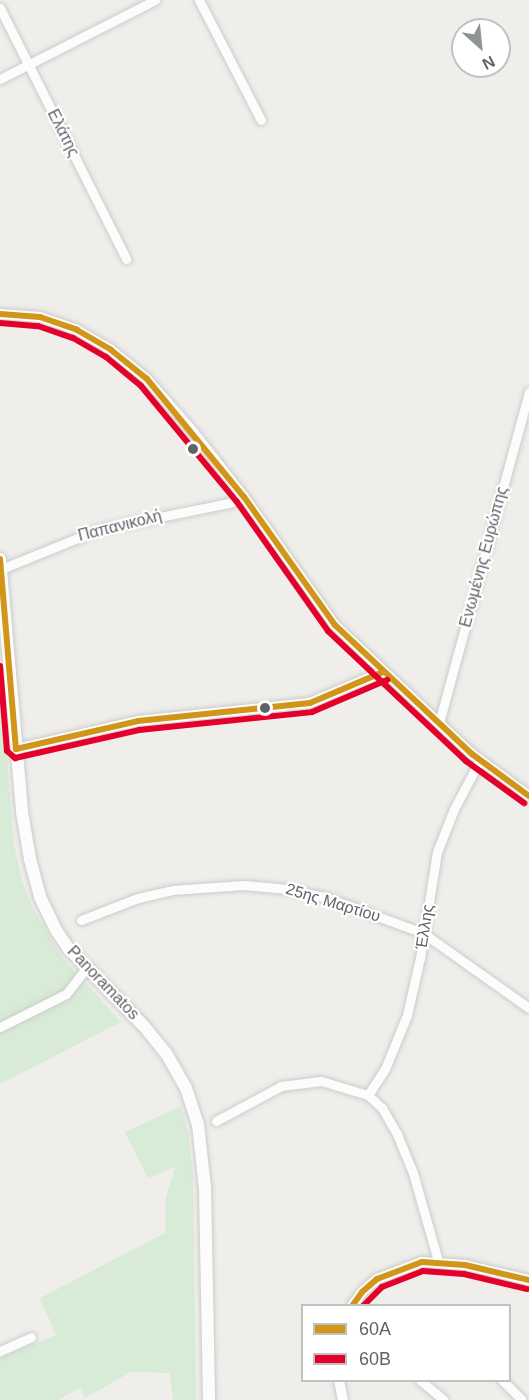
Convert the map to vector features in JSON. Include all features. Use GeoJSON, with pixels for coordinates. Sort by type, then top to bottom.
{"type":"FeatureCollection","features":[{"type":"Feature","properties":{"kind":"main road","name":"Panoramatos"},"geometry":{"type":"LineString","coordinates":[[0,559],[3,631],[25,833],[37,887],[56,930],[86,968],[159,1043],[180,1076],[194,1111],[204,1162],[209,1400]]}},
{"type":"Feature","properties":{"kind":"street"},"geometry":{"type":"LineString","coordinates":[[0,79],[155,0]]}},
{"type":"Feature","properties":{"kind":"street"},"geometry":{"type":"LineString","coordinates":[[199,0],[261,120]]}},
{"type":"Feature","properties":{"kind":"street","name":"Ελάτης"},"geometry":{"type":"LineString","coordinates":[[0,8],[126,259]]}},
{"type":"Feature","properties":{"kind":"street"},"geometry":{"type":"LineString","coordinates":[[0,314],[18,313],[52,320],[86,334],[118,355],[162,395],[244,497],[335,625],[480,760],[529,796]]}},
{"type":"Feature","properties":{"kind":"street","name":"Ενωμένης Ευρώπης"},"geometry":{"type":"LineString","coordinates":[[439,723],[529,392]]}},
{"type":"Feature","properties":{"kind":"street","name":"Παπανικολή"},"geometry":{"type":"LineString","coordinates":[[1,569],[100,529],[229,503],[244,497]]}},
{"type":"Feature","properties":{"kind":"street"},"geometry":{"type":"LineString","coordinates":[[16,749],[138,721],[310,703],[383,672]]}},
{"type":"Feature","properties":{"kind":"street","name":"Έλλης"},"geometry":{"type":"LineString","coordinates":[[368,1095],[385,1069],[407,1015],[437,852],[454,809],[480,760]]}},
{"type":"Feature","properties":{"kind":"street","name":"25ης Μαρτίου"},"geometry":{"type":"LineString","coordinates":[[81,920],[163,892],[253,885],[322,897],[423,933],[529,1008]]}},
{"type":"Feature","properties":{"kind":"street"},"geometry":{"type":"LineString","coordinates":[[0,1027],[66,994],[86,968]]}},
{"type":"Feature","properties":{"kind":"street"},"geometry":{"type":"LineString","coordinates":[[216,1121],[281,1086],[321,1081],[344,1085],[368,1095],[382,1108],[397,1134],[413,1173],[438,1261]]}},
{"type":"Feature","properties":{"kind":"street"},"geometry":{"type":"LineString","coordinates":[[353,1304],[362,1292],[383,1276],[413,1264],[438,1261],[465,1264],[529,1280]]}},
{"type":"Feature","properties":{"kind":"street"},"geometry":{"type":"LineString","coordinates":[[0,1351],[31,1337]]}},
{"type":"Feature","properties":{"kind":"street"},"geometry":{"type":"LineString","coordinates":[[339,1382],[343,1400]]}},
{"type":"Feature","properties":{"kind":"street"},"geometry":{"type":"LineString","coordinates":[[422,1382],[444,1400]]}},
{"type":"Feature","properties":{"kind":"street"},"geometry":{"type":"LineString","coordinates":[[504,1382],[522,1400]]}},
{"type":"Feature","properties":{"kind":"green space"},"geometry":{"type":"Polygon","coordinates":[[[0,673],[14,844],[21,877],[31,905],[62,957],[121,1022],[0,1084],[0,673]]]}},
{"type":"Feature","properties":{"kind":"green space"},"geometry":{"type":"Polygon","coordinates":[[[181,1106],[188,1132],[193,1174],[196,1400],[173,1400],[170,1373],[131,1372],[85,1398],[80,1388],[58,1400],[0,1400],[0,1358],[56,1335],[40,1298],[165,1233],[166,1198],[175,1167],[148,1178],[125,1132],[181,1106]]]}},
{"type":"Feature","properties":{"kind":"transit line","name":"60Α"},"geometry":{"type":"LineString","coordinates":[[0,314],[40,317],[77,330],[111,350],[147,379],[244,497],[335,625],[472,754],[529,796]]}},
{"type":"Feature","properties":{"kind":"transit line","name":"60Β"},"geometry":{"type":"LineString","coordinates":[[0,323],[38,326],[73,338],[106,357],[141,386],[237,502],[328,631],[466,761],[524,803]]}},
{"type":"Feature","properties":{"kind":"transit line","name":"60Α"},"geometry":{"type":"LineString","coordinates":[[0,559],[16,749],[138,721],[310,703],[383,672]]}},
{"type":"Feature","properties":{"kind":"transit line","name":"60Β"},"geometry":{"type":"LineString","coordinates":[[0,666],[7,751],[15,758],[139,730],[312,712],[387,680]]}},
{"type":"Feature","properties":{"kind":"transit line","name":"60Α"},"geometry":{"type":"LineString","coordinates":[[353,1304],[362,1292],[377,1279],[422,1262],[465,1265],[529,1280]]}},
{"type":"Feature","properties":{"kind":"transit line","name":"60Β"},"geometry":{"type":"LineString","coordinates":[[365,1304],[382,1287],[423,1271],[464,1274],[527,1289]]}}]}
